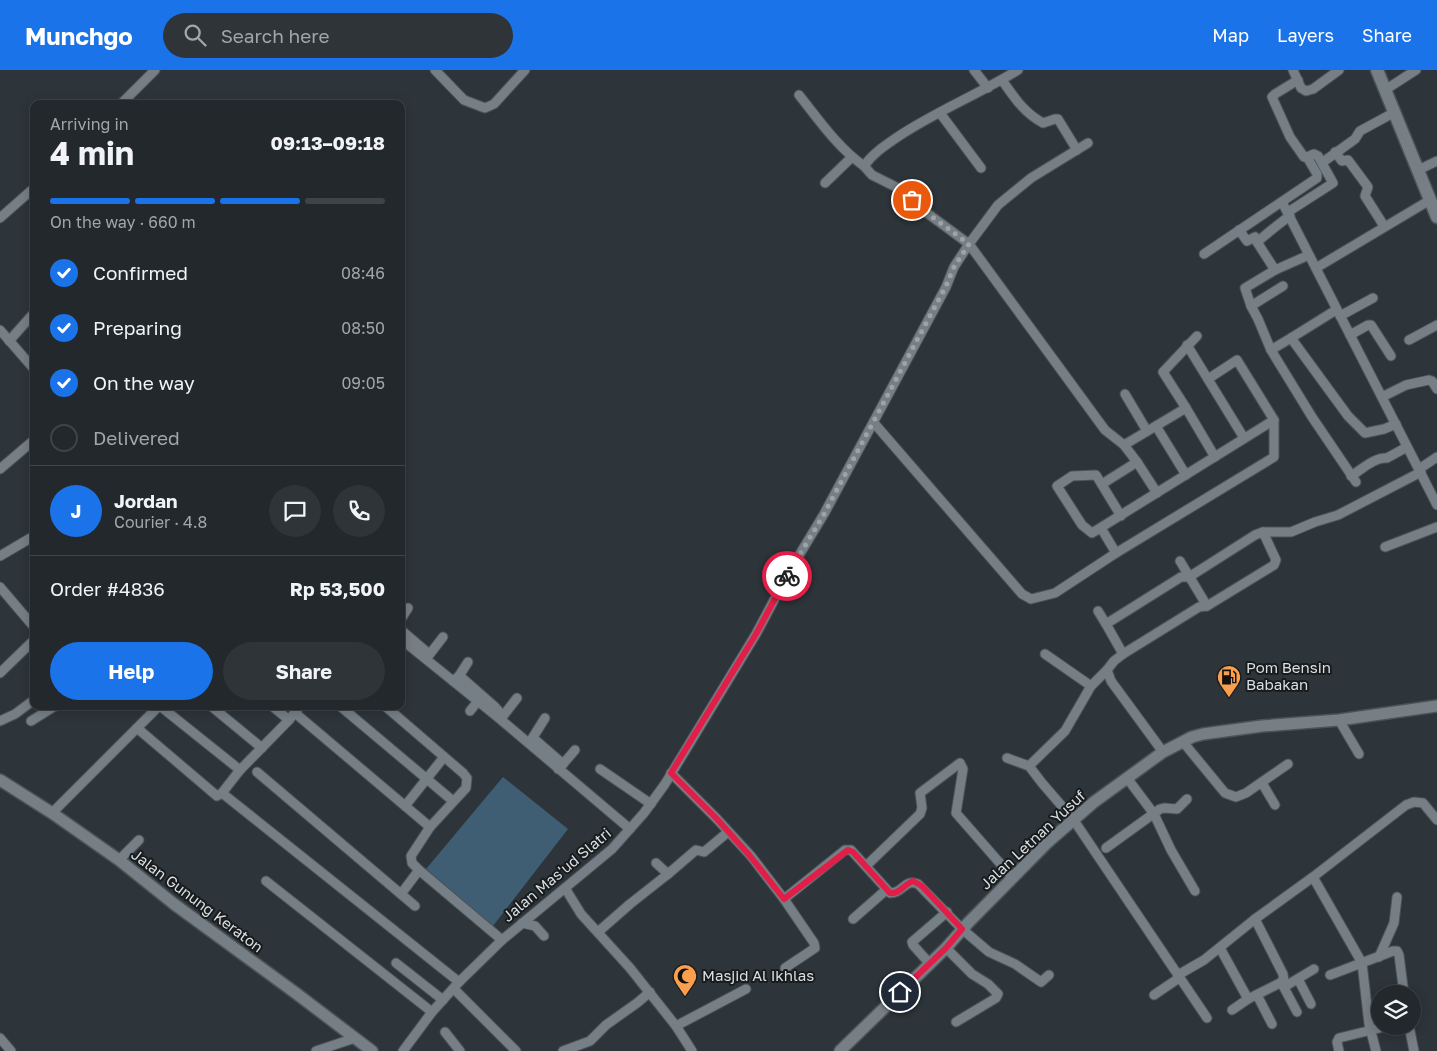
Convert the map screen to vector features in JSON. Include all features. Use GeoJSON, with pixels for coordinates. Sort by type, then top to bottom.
{"type":"FeatureCollection","features":[{"type":"Feature","properties":{"kind":"main road"},"geometry":{"type":"LineString","coordinates":[[1377,70],[1437,217]]}},
{"type":"Feature","properties":{"kind":"street"},"geometry":{"type":"LineString","coordinates":[[125,100],[155,70]]}},
{"type":"Feature","properties":{"kind":"street"},"geometry":{"type":"LineString","coordinates":[[434,70],[464,100],[485,108],[494,104],[525,70]]}},
{"type":"Feature","properties":{"kind":"street"},"geometry":{"type":"LineString","coordinates":[[974,70],[988,88]]}},
{"type":"Feature","properties":{"kind":"street"},"geometry":{"type":"LineString","coordinates":[[864,166],[879,150],[914,126],[988,88],[1018,70]]}},
{"type":"Feature","properties":{"kind":"street"},"geometry":{"type":"LineString","coordinates":[[1293,70],[1301,88],[1306,91],[1313,89],[1339,70]]}},
{"type":"Feature","properties":{"kind":"street"},"geometry":{"type":"LineString","coordinates":[[1385,90],[1416,70]]}},
{"type":"Feature","properties":{"kind":"street"},"geometry":{"type":"LineString","coordinates":[[1002,80],[1018,104],[1041,122],[1058,120],[1077,150]]}},
{"type":"Feature","properties":{"kind":"street"},"geometry":{"type":"LineString","coordinates":[[1204,254],[1316,178],[1317,174],[1280,118],[1272,97],[1298,80]]}},
{"type":"Feature","properties":{"kind":"street"},"geometry":{"type":"LineString","coordinates":[[799,95],[852,157],[872,175],[902,190],[927,213],[969,244],[1105,430],[1121,442],[1137,462],[1157,493]]}},
{"type":"Feature","properties":{"kind":"street"},"geometry":{"type":"LineString","coordinates":[[940,112],[981,168]]}},
{"type":"Feature","properties":{"kind":"street"},"geometry":{"type":"LineString","coordinates":[[1323,162],[1354,139],[1360,131],[1394,112]]}},
{"type":"Feature","properties":{"kind":"street","name":"Jalan Mas'ud Slatri"},"geometry":{"type":"LineString","coordinates":[[404,1051],[432,1012],[456,985],[502,940],[612,849],[650,804],[756,634],[874,423],[946,286],[954,267],[969,244],[998,205],[1032,178],[1088,143]]}},
{"type":"Feature","properties":{"kind":"street"},"geometry":{"type":"LineString","coordinates":[[1258,241],[1289,214],[1332,184],[1333,181],[1323,162],[1316,155],[1301,152]]}},
{"type":"Feature","properties":{"kind":"street"},"geometry":{"type":"LineString","coordinates":[[1335,152],[1342,161],[1348,160],[1368,187],[1365,196],[1384,226]]}},
{"type":"Feature","properties":{"kind":"street"},"geometry":{"type":"LineString","coordinates":[[825,183],[852,157]]}},
{"type":"Feature","properties":{"kind":"street"},"geometry":{"type":"LineString","coordinates":[[1418,170],[1437,161]]}},
{"type":"Feature","properties":{"kind":"street"},"geometry":{"type":"LineString","coordinates":[[0,218],[30,192]]}},
{"type":"Feature","properties":{"kind":"street"},"geometry":{"type":"LineString","coordinates":[[1316,268],[1430,200]]}},
{"type":"Feature","properties":{"kind":"street"},"geometry":{"type":"LineString","coordinates":[[1282,202],[1437,505]]}},
{"type":"Feature","properties":{"kind":"street"},"geometry":{"type":"LineString","coordinates":[[1239,230],[1247,241],[1255,237],[1258,245],[1275,270]]}},
{"type":"Feature","properties":{"kind":"street"},"geometry":{"type":"LineString","coordinates":[[1309,255],[1275,270],[1246,287],[1250,306],[1272,350],[1312,417],[1354,479],[1375,461],[1387,458],[1407,447]]}},
{"type":"Feature","properties":{"kind":"street"},"geometry":{"type":"LineString","coordinates":[[1250,306],[1283,286]]}},
{"type":"Feature","properties":{"kind":"street"},"geometry":{"type":"LineString","coordinates":[[1272,350],[1290,338],[1338,313],[1373,298]]}},
{"type":"Feature","properties":{"kind":"street"},"geometry":{"type":"LineString","coordinates":[[9,341],[30,317]]}},
{"type":"Feature","properties":{"kind":"street"},"geometry":{"type":"LineString","coordinates":[[1350,335],[1371,325],[1391,356]]}},
{"type":"Feature","properties":{"kind":"street"},"geometry":{"type":"LineString","coordinates":[[1409,340],[1437,325]]}},
{"type":"Feature","properties":{"kind":"street"},"geometry":{"type":"LineString","coordinates":[[0,330],[30,365]]}},
{"type":"Feature","properties":{"kind":"street"},"geometry":{"type":"LineString","coordinates":[[1197,336],[1163,372],[1215,457]]}},
{"type":"Feature","properties":{"kind":"street"},"geometry":{"type":"LineString","coordinates":[[1290,338],[1344,411],[1362,431],[1368,433],[1396,424]]}},
{"type":"Feature","properties":{"kind":"street"},"geometry":{"type":"LineString","coordinates":[[1187,345],[1244,438]]}},
{"type":"Feature","properties":{"kind":"street"},"geometry":{"type":"LineString","coordinates":[[874,423],[1022,594],[1031,599],[1055,593],[1274,457],[1274,420],[1237,360],[1208,379]]}},
{"type":"Feature","properties":{"kind":"street"},"geometry":{"type":"LineString","coordinates":[[1382,398],[1406,385],[1429,380],[1437,388]]}},
{"type":"Feature","properties":{"kind":"street"},"geometry":{"type":"LineString","coordinates":[[1125,394],[1147,431]]}},
{"type":"Feature","properties":{"kind":"street"},"geometry":{"type":"LineString","coordinates":[[1121,442],[1147,431],[1186,408]]}},
{"type":"Feature","properties":{"kind":"street"},"geometry":{"type":"LineString","coordinates":[[1121,516],[1096,475],[1072,476],[1057,486],[1082,525],[1092,533],[1121,516],[1157,493],[1186,476],[1274,420]]}},
{"type":"Feature","properties":{"kind":"street"},"geometry":{"type":"LineString","coordinates":[[1156,426],[1186,476]]}},
{"type":"Feature","properties":{"kind":"street"},"geometry":{"type":"LineString","coordinates":[[0,469],[30,443]]}},
{"type":"Feature","properties":{"kind":"street"},"geometry":{"type":"LineString","coordinates":[[1106,624],[1181,578],[1189,577],[1252,536],[1263,532],[1291,532],[1338,515],[1420,471],[1437,456]]}},
{"type":"Feature","properties":{"kind":"street"},"geometry":{"type":"LineString","coordinates":[[1102,484],[1137,462]]}},
{"type":"Feature","properties":{"kind":"street"},"geometry":{"type":"LineString","coordinates":[[1385,547],[1437,527]]}},
{"type":"Feature","properties":{"kind":"street"},"geometry":{"type":"LineString","coordinates":[[1100,528],[1116,554]]}},
{"type":"Feature","properties":{"kind":"street"},"geometry":{"type":"LineString","coordinates":[[1029,766],[1065,731],[1091,686],[1114,661],[1199,607],[1207,606],[1276,562],[1263,532]]}},
{"type":"Feature","properties":{"kind":"street"},"geometry":{"type":"LineString","coordinates":[[0,556],[30,538]]}},
{"type":"Feature","properties":{"kind":"street"},"geometry":{"type":"LineString","coordinates":[[1180,561],[1207,606]]}},
{"type":"Feature","properties":{"kind":"street"},"geometry":{"type":"LineString","coordinates":[[0,587],[30,622]]}},
{"type":"Feature","properties":{"kind":"street"},"geometry":{"type":"LineString","coordinates":[[405,613],[408,608]]}},
{"type":"Feature","properties":{"kind":"street"},"geometry":{"type":"LineString","coordinates":[[1098,611],[1123,654]]}},
{"type":"Feature","properties":{"kind":"street"},"geometry":{"type":"LineString","coordinates":[[405,634],[456,679],[495,707],[502,717]]}},
{"type":"Feature","properties":{"kind":"street"},"geometry":{"type":"LineString","coordinates":[[428,656],[443,637]]}},
{"type":"Feature","properties":{"kind":"street"},"geometry":{"type":"LineString","coordinates":[[405,642],[428,656]]}},
{"type":"Feature","properties":{"kind":"street"},"geometry":{"type":"LineString","coordinates":[[0,673],[30,644]]}},
{"type":"Feature","properties":{"kind":"street"},"geometry":{"type":"LineString","coordinates":[[1046,654],[1091,686]]}},
{"type":"Feature","properties":{"kind":"street"},"geometry":{"type":"LineString","coordinates":[[456,679],[468,662]]}},
{"type":"Feature","properties":{"kind":"street"},"geometry":{"type":"LineString","coordinates":[[1107,670],[1111,681],[1164,752]]}},
{"type":"Feature","properties":{"kind":"street"},"geometry":{"type":"LineString","coordinates":[[456,679],[478,701],[502,717],[561,767],[630,830]]}},
{"type":"Feature","properties":{"kind":"street"},"geometry":{"type":"LineString","coordinates":[[502,717],[517,698]]}},
{"type":"Feature","properties":{"kind":"street"},"geometry":{"type":"LineString","coordinates":[[470,711],[478,701]]}},
{"type":"Feature","properties":{"kind":"street"},"geometry":{"type":"LineString","coordinates":[[0,721],[15,714],[30,703]]}},
{"type":"Feature","properties":{"kind":"street","name":"Jalan Letnan Yusuf"},"geometry":{"type":"LineString","coordinates":[[840,1051],[946,948],[1012,877],[1073,820],[1094,802],[1164,752],[1203,734],[1262,726],[1339,720],[1437,706]]}},
{"type":"Feature","properties":{"kind":"street"},"geometry":{"type":"LineString","coordinates":[[32,721],[49,710]]}},
{"type":"Feature","properties":{"kind":"street"},"geometry":{"type":"LineString","coordinates":[[52,814],[156,710]]}},
{"type":"Feature","properties":{"kind":"street"},"geometry":{"type":"LineString","coordinates":[[165,710],[240,770]]}},
{"type":"Feature","properties":{"kind":"street"},"geometry":{"type":"LineString","coordinates":[[216,710],[262,748]]}},
{"type":"Feature","properties":{"kind":"street"},"geometry":{"type":"LineString","coordinates":[[345,710],[453,801]]}},
{"type":"Feature","properties":{"kind":"street"},"geometry":{"type":"LineString","coordinates":[[390,710],[467,778],[466,788],[430,827],[411,856],[412,863],[502,940]]}},
{"type":"Feature","properties":{"kind":"street"},"geometry":{"type":"LineString","coordinates":[[137,728],[217,796],[222,793],[240,770],[295,713],[430,827]]}},
{"type":"Feature","properties":{"kind":"street"},"geometry":{"type":"LineString","coordinates":[[531,741],[545,718]]}},
{"type":"Feature","properties":{"kind":"street"},"geometry":{"type":"LineString","coordinates":[[1339,720],[1359,754]]}},
{"type":"Feature","properties":{"kind":"street"},"geometry":{"type":"LineString","coordinates":[[1183,742],[1225,793],[1239,797],[1288,764]]}},
{"type":"Feature","properties":{"kind":"street"},"geometry":{"type":"LineString","coordinates":[[561,767],[575,750]]}},
{"type":"Feature","properties":{"kind":"street"},"geometry":{"type":"LineString","coordinates":[[405,806],[444,757]]}},
{"type":"Feature","properties":{"kind":"street"},"geometry":{"type":"LineString","coordinates":[[1007,758],[1029,766],[1073,820],[1206,1018]]}},
{"type":"Feature","properties":{"kind":"street"},"geometry":{"type":"LineString","coordinates":[[866,866],[920,814],[922,808],[920,793],[960,762],[963,769],[955,811],[1012,877]]}},
{"type":"Feature","properties":{"kind":"street"},"geometry":{"type":"LineString","coordinates":[[600,769],[650,804]]}},
{"type":"Feature","properties":{"kind":"street"},"geometry":{"type":"LineString","coordinates":[[257,772],[415,906]]}},
{"type":"Feature","properties":{"kind":"street"},"geometry":{"type":"LineString","coordinates":[[671,773],[697,798],[750,856],[784,899],[814,943],[815,948],[785,968]]}},
{"type":"Feature","properties":{"kind":"street"},"geometry":{"type":"LineString","coordinates":[[1127,778],[1154,814],[1171,850],[1195,891]]}},
{"type":"Feature","properties":{"kind":"street","name":"Jalan Gunung Keraton"},"geometry":{"type":"LineString","coordinates":[[0,780],[119,860],[182,910],[372,1051]]}},
{"type":"Feature","properties":{"kind":"street"},"geometry":{"type":"LineString","coordinates":[[1262,783],[1275,805]]}},
{"type":"Feature","properties":{"kind":"street"},"geometry":{"type":"LineString","coordinates":[[222,793],[456,985],[516,1051]]}},
{"type":"Feature","properties":{"kind":"street"},"geometry":{"type":"LineString","coordinates":[[1106,848],[1164,808],[1177,809],[1188,799]]}},
{"type":"Feature","properties":{"kind":"street"},"geometry":{"type":"LineString","coordinates":[[1154,995],[1220,948],[1255,919],[1406,805],[1414,802],[1423,804],[1437,820]]}},
{"type":"Feature","properties":{"kind":"street"},"geometry":{"type":"LineString","coordinates":[[598,932],[696,850],[704,852],[728,832]]}},
{"type":"Feature","properties":{"kind":"street"},"geometry":{"type":"LineString","coordinates":[[119,860],[139,840]]}},
{"type":"Feature","properties":{"kind":"street"},"geometry":{"type":"LineString","coordinates":[[784,899],[845,850],[851,850],[886,890],[894,894],[908,883],[916,882],[962,929],[989,952],[1015,964],[1039,982],[1049,975]]}},
{"type":"Feature","properties":{"kind":"street"},"geometry":{"type":"LineString","coordinates":[[656,863],[668,874]]}},
{"type":"Feature","properties":{"kind":"street"},"geometry":{"type":"LineString","coordinates":[[401,894],[419,870]]}},
{"type":"Feature","properties":{"kind":"street"},"geometry":{"type":"LineString","coordinates":[[1314,876],[1362,963],[1371,1031],[1339,1038],[1336,1042],[1339,1051]]}},
{"type":"Feature","properties":{"kind":"street"},"geometry":{"type":"LineString","coordinates":[[266,881],[432,1012]]}},
{"type":"Feature","properties":{"kind":"street"},"geometry":{"type":"LineString","coordinates":[[564,888],[581,914],[650,992],[692,1051]]}},
{"type":"Feature","properties":{"kind":"street"},"geometry":{"type":"LineString","coordinates":[[853,919],[886,890]]}},
{"type":"Feature","properties":{"kind":"street"},"geometry":{"type":"LineString","coordinates":[[1379,956],[1386,944],[1394,922],[1397,897]]}},
{"type":"Feature","properties":{"kind":"street"},"geometry":{"type":"LineString","coordinates":[[930,964],[912,942],[947,912]]}},
{"type":"Feature","properties":{"kind":"street"},"geometry":{"type":"LineString","coordinates":[[1255,919],[1283,974],[1284,981],[1282,984],[1297,1012]]}},
{"type":"Feature","properties":{"kind":"street"},"geometry":{"type":"LineString","coordinates":[[522,923],[535,926],[544,936]]}},
{"type":"Feature","properties":{"kind":"street"},"geometry":{"type":"LineString","coordinates":[[946,948],[972,974],[988,984],[998,994],[996,998],[956,1022]]}},
{"type":"Feature","properties":{"kind":"street"},"geometry":{"type":"LineString","coordinates":[[1220,948],[1272,1024]]}},
{"type":"Feature","properties":{"kind":"street"},"geometry":{"type":"LineString","coordinates":[[1330,975],[1393,951],[1398,953],[1403,985]]}},
{"type":"Feature","properties":{"kind":"street"},"geometry":{"type":"LineString","coordinates":[[396,962],[443,1000]]}},
{"type":"Feature","properties":{"kind":"street"},"geometry":{"type":"LineString","coordinates":[[1232,1010],[1252,997],[1298,979],[1314,969]]}},
{"type":"Feature","properties":{"kind":"street"},"geometry":{"type":"LineString","coordinates":[[1298,979],[1311,1004]]}},
{"type":"Feature","properties":{"kind":"street"},"geometry":{"type":"LineString","coordinates":[[676,1026],[746,989]]}},
{"type":"Feature","properties":{"kind":"street"},"geometry":{"type":"LineString","coordinates":[[563,1051],[590,1041],[610,1021],[650,992]]}},
{"type":"Feature","properties":{"kind":"street"},"geometry":{"type":"LineString","coordinates":[[445,1032],[460,1051]]}},
{"type":"Feature","properties":{"kind":"street"},"geometry":{"type":"LineString","coordinates":[[1372,1035],[1376,1051]]}},
{"type":"Feature","properties":{"kind":"street"},"geometry":{"type":"LineString","coordinates":[[1410,1035],[1414,1051]]}},
{"type":"Feature","properties":{"kind":"street"},"geometry":{"type":"LineString","coordinates":[[0,1038],[11,1051]]}},
{"type":"Feature","properties":{"kind":"street"},"geometry":{"type":"LineString","coordinates":[[316,1051],[356,1038]]}},
{"type":"Feature","properties":{"kind":"shaded area"},"geometry":{"type":"Polygon","coordinates":[[[503,777],[568,829],[493,926],[426,869],[503,777]]]}},
{"type":"Feature","properties":{"kind":"way so far"},"geometry":{"type":"LineString","coordinates":[[787,576],[824,514],[946,286],[954,267],[969,244],[912,200]]}},
{"type":"Feature","properties":{"kind":"place","name":"Pom Bensin Babakan"},"geometry":{"type":"Point","coordinates":[1229,698]}},
{"type":"Feature","properties":{"kind":"place","name":"Masjid Al Ikhlas"},"geometry":{"type":"Point","coordinates":[685,997]}},
{"type":"Feature","properties":{"kind":"route"},"geometry":{"type":"LineString","coordinates":[[787,576],[756,634],[671,773],[717,819],[750,856],[784,899],[845,850],[851,850],[890,893],[896,893],[913,881],[922,886],[962,929],[946,948],[900,992]]}}]}
